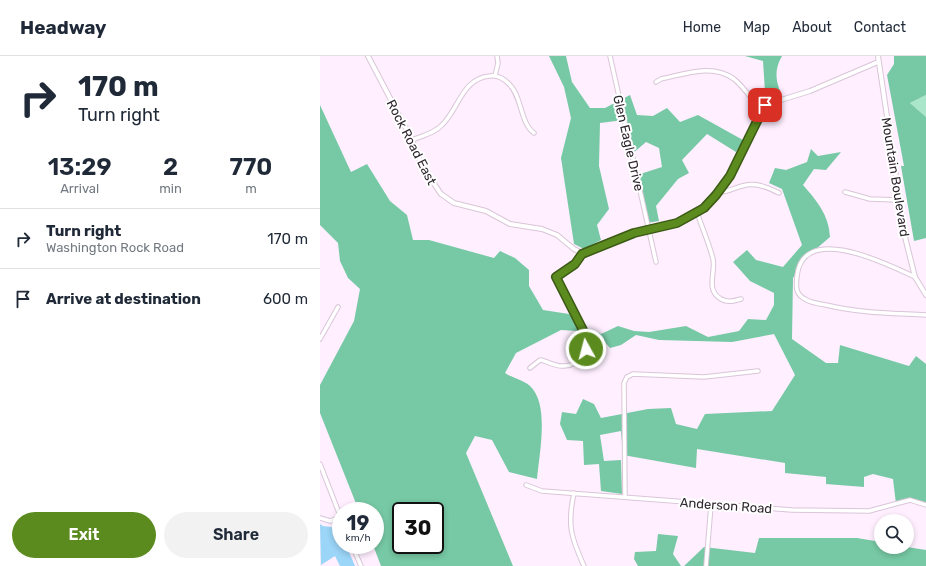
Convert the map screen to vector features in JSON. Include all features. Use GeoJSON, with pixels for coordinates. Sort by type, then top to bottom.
{"type":"FeatureCollection","features":[{"type":"Feature","properties":{"kind":"street","name":"Rock Road East"},"geometry":{"type":"LineString","coordinates":[[368,56],[412,140],[417,154],[430,179],[447,200],[486,211],[510,224],[551,232],[582,254]]}},
{"type":"Feature","properties":{"kind":"street"},"geometry":{"type":"LineString","coordinates":[[495,76],[498,63],[497,56]]}},
{"type":"Feature","properties":{"kind":"street","name":"Glen Eagle Drive"},"geometry":{"type":"LineString","coordinates":[[610,56],[656,262]]}},
{"type":"Feature","properties":{"kind":"street","name":"Mountain Boulevard"},"geometry":{"type":"LineString","coordinates":[[878,56],[905,237],[915,277],[926,295]]}},
{"type":"Feature","properties":{"kind":"street"},"geometry":{"type":"LineString","coordinates":[[530,368],[540,360],[562,366],[574,364],[580,360],[586,349],[586,336],[556,277],[575,264],[582,254],[620,237],[671,226],[697,212],[718,192],[730,176],[761,110],[768,103],[810,90],[878,62]]}},
{"type":"Feature","properties":{"kind":"street"},"geometry":{"type":"LineString","coordinates":[[656,82],[661,79],[700,71],[714,71],[732,78],[761,110]]}},
{"type":"Feature","properties":{"kind":"street"},"geometry":{"type":"LineString","coordinates":[[412,140],[443,125],[472,82],[482,77],[495,76],[506,81],[512,88],[528,127],[534,133]]}},
{"type":"Feature","properties":{"kind":"street"},"geometry":{"type":"LineString","coordinates":[[718,192],[729,192],[743,186],[758,185],[778,193]]}},
{"type":"Feature","properties":{"kind":"street"},"geometry":{"type":"LineString","coordinates":[[845,192],[870,199],[900,200]]}},
{"type":"Feature","properties":{"kind":"street"},"geometry":{"type":"LineString","coordinates":[[697,212],[713,260],[713,291],[717,297],[725,301],[732,301],[741,298]]}},
{"type":"Feature","properties":{"kind":"street"},"geometry":{"type":"LineString","coordinates":[[915,277],[853,252],[824,249],[811,252],[802,262],[798,268],[796,289],[799,295],[807,301],[847,310],[926,315]]}},
{"type":"Feature","properties":{"kind":"street"},"geometry":{"type":"LineString","coordinates":[[320,338],[338,307]]}},
{"type":"Feature","properties":{"kind":"street"},"geometry":{"type":"LineString","coordinates":[[625,497],[624,383],[627,377],[633,374],[650,373],[704,377],[758,371]]}},
{"type":"Feature","properties":{"kind":"street"},"geometry":{"type":"LineString","coordinates":[[320,464],[335,502]]}},
{"type":"Feature","properties":{"kind":"street","name":"Anderson Road"},"geometry":{"type":"LineString","coordinates":[[526,484],[542,491],[792,510],[860,512],[876,510],[907,501],[926,505]]}},
{"type":"Feature","properties":{"kind":"street"},"geometry":{"type":"LineString","coordinates":[[574,493],[570,510],[570,524],[575,546],[584,566]]}},
{"type":"Feature","properties":{"kind":"street"},"geometry":{"type":"LineString","coordinates":[[706,566],[711,504]]}},
{"type":"Feature","properties":{"kind":"street"},"geometry":{"type":"LineString","coordinates":[[320,518],[332,520]]}},
{"type":"Feature","properties":{"kind":"street"},"geometry":{"type":"LineString","coordinates":[[356,554],[361,566]]}},
{"type":"Feature","properties":{"kind":"green space"},"geometry":{"type":"Polygon","coordinates":[[[549,56],[566,56],[572,82],[590,108],[605,108],[630,95],[637,115],[653,116],[667,108],[680,122],[698,115],[743,140],[736,152],[707,134],[682,160],[689,173],[678,179],[656,206],[659,221],[647,223],[637,175],[662,167],[659,148],[646,142],[632,154],[624,120],[600,123],[599,166],[609,209],[597,225],[601,240],[584,249],[574,244],[561,158],[571,118],[564,87],[549,56]]]}},
{"type":"Feature","properties":{"kind":"green space"},"geometry":{"type":"Polygon","coordinates":[[[745,56],[782,56],[776,73],[780,91],[767,96],[765,92],[763,61],[745,56]]]}},
{"type":"Feature","properties":{"kind":"green space"},"geometry":{"type":"Polygon","coordinates":[[[894,56],[926,56],[926,95],[910,103],[926,117],[926,238],[914,241],[901,166],[904,166],[887,75],[894,64],[894,56]]]}},
{"type":"Feature","properties":{"kind":"green space"},"geometry":{"type":"Polygon","coordinates":[[[926,95],[926,117],[910,103],[926,95]]]}},
{"type":"Feature","properties":{"kind":"green space"},"geometry":{"type":"Polygon","coordinates":[[[320,105],[351,172],[367,164],[390,201],[407,215],[413,240],[429,240],[494,258],[500,251],[515,258],[529,270],[529,286],[543,310],[569,314],[577,324],[601,334],[618,326],[634,331],[649,332],[686,326],[708,337],[739,331],[748,319],[766,320],[774,305],[774,293],[750,281],[733,262],[747,250],[756,260],[783,267],[802,245],[782,189],[769,183],[775,168],[786,170],[807,162],[811,149],[818,156],[841,152],[826,170],[814,169],[803,185],[825,215],[830,237],[809,255],[793,278],[792,339],[826,363],[838,363],[840,345],[909,366],[916,356],[926,364],[926,505],[917,502],[896,504],[893,479],[873,474],[864,477],[864,487],[826,484],[826,477],[785,473],[785,463],[697,449],[696,468],[623,455],[621,431],[600,435],[604,461],[621,460],[622,494],[601,491],[599,464],[584,465],[583,441],[567,440],[560,424],[562,412],[576,414],[583,399],[594,404],[601,418],[648,409],[671,408],[676,424],[697,429],[705,414],[772,411],[795,375],[774,334],[732,342],[659,340],[636,335],[621,345],[610,348],[603,340],[578,331],[561,330],[516,353],[505,373],[530,386],[536,394],[540,405],[542,430],[537,479],[509,472],[492,440],[475,436],[466,453],[513,566],[381,566],[376,554],[384,554],[384,502],[355,502],[320,413],[320,385],[354,321],[360,289],[348,278],[340,261],[338,243],[320,225],[320,105]]]}},
{"type":"Feature","properties":{"kind":"green space"},"geometry":{"type":"Polygon","coordinates":[[[658,534],[678,536],[673,554],[681,566],[638,566],[634,559],[635,552],[656,551],[658,534]]]}},
{"type":"Feature","properties":{"kind":"green space"},"geometry":{"type":"Polygon","coordinates":[[[759,538],[857,538],[874,541],[874,554],[914,554],[914,548],[926,550],[926,566],[684,566],[704,547],[755,553],[759,538]]]}},
{"type":"Feature","properties":{"kind":"water"},"geometry":{"type":"Polygon","coordinates":[[[320,524],[332,527],[332,554],[350,554],[355,566],[340,566],[335,556],[321,565],[320,524]]]}},
{"type":"Feature","properties":{"kind":"route"},"geometry":{"type":"LineString","coordinates":[[586,349],[586,336],[574,310],[556,280],[556,277],[575,264],[582,254],[620,237],[671,226],[686,220],[704,208],[726,183],[761,110],[765,105]]}}]}
